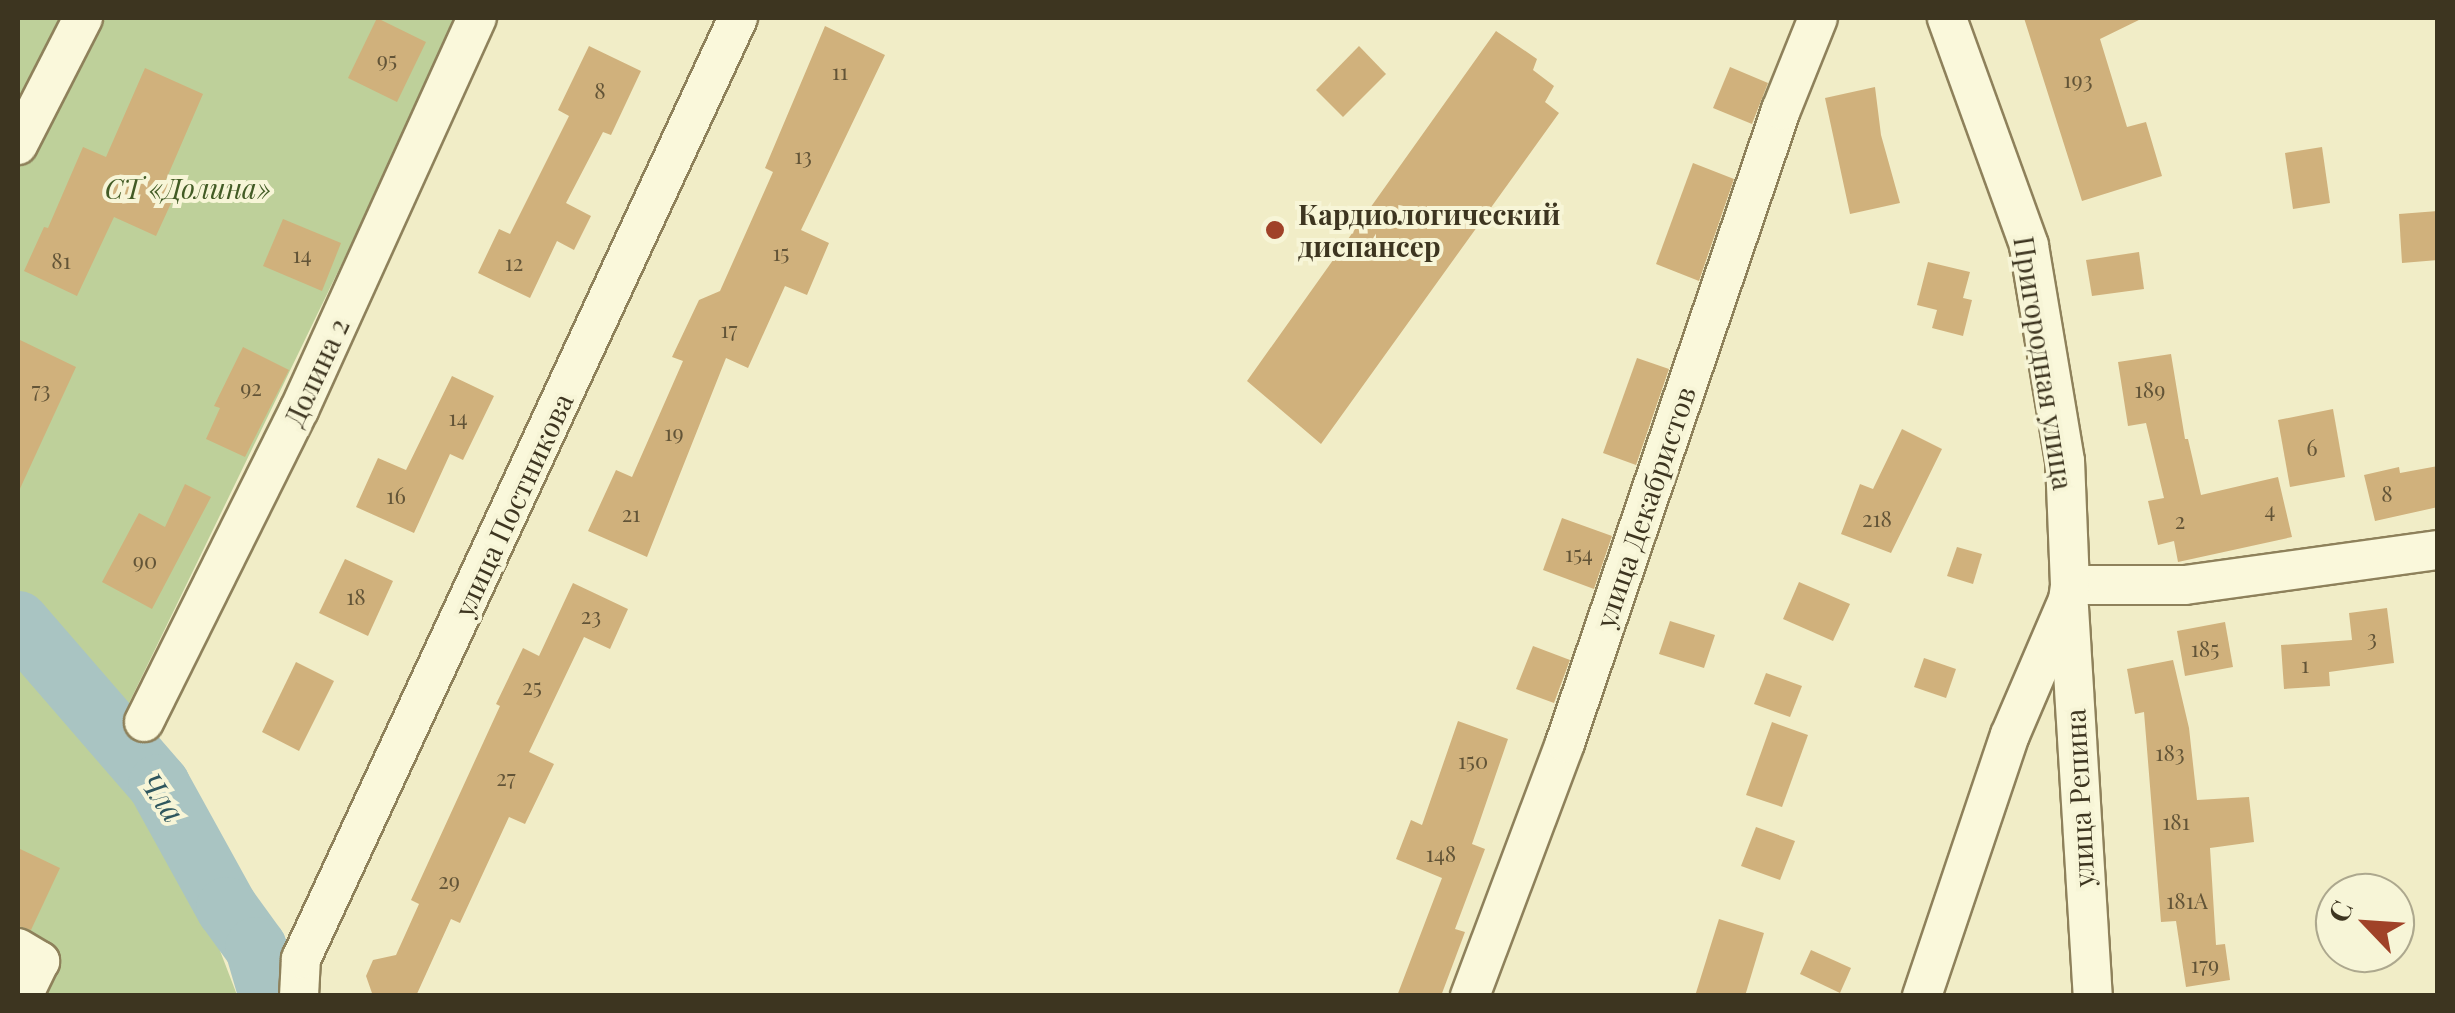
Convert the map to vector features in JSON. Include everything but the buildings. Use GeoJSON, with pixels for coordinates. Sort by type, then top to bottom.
{"type":"FeatureCollection","features":[{"type":"Feature","properties":{"kind":"street"},"geometry":{"type":"LineString","coordinates":[[18,145],[83,18]]}},
{"type":"Feature","properties":{"kind":"street","name":"Долина 2"},"geometry":{"type":"LineString","coordinates":[[144,722],[299,410],[476,18]]}},
{"type":"Feature","properties":{"kind":"street","name":"улица Постникова"},"geometry":{"type":"LineString","coordinates":[[299,996],[301,959],[738,18]]}},
{"type":"Feature","properties":{"kind":"street","name":"улица Декабристов"},"geometry":{"type":"LineString","coordinates":[[1470,996],[1565,743],[1775,129],[1818,18]]}},
{"type":"Feature","properties":{"kind":"street","name":"Пригородная улица"},"geometry":{"type":"LineString","coordinates":[[1922,996],[2010,734],[2069,592],[2065,461],[2030,244],[1947,18]]}},
{"type":"Feature","properties":{"kind":"street"},"geometry":{"type":"LineString","coordinates":[[2069,592],[2185,584],[2438,550]]}},
{"type":"Feature","properties":{"kind":"street","name":"улица Репина"},"geometry":{"type":"LineString","coordinates":[[2069,592],[2093,996]]}},
{"type":"Feature","properties":{"kind":"street"},"geometry":{"type":"LineString","coordinates":[[18,948],[40,960],[23,996]]}},
{"type":"Feature","properties":{"kind":"green space","name":"СТ «Долина»"},"geometry":{"type":"Polygon","coordinates":[[[18,18],[455,18],[389,166],[101,761],[189,870],[237,995],[18,995],[18,18]]]}},
{"type":"Feature","properties":{"kind":"waterway","name":"Чла"},"geometry":{"type":"LineString","coordinates":[[18,622],[159,785],[227,908],[256,948],[270,996]]}},
{"type":"Feature","properties":{"kind":"place","name":"Кардиологический диспансер"},"geometry":{"type":"Point","coordinates":[1275,230]}}]}
